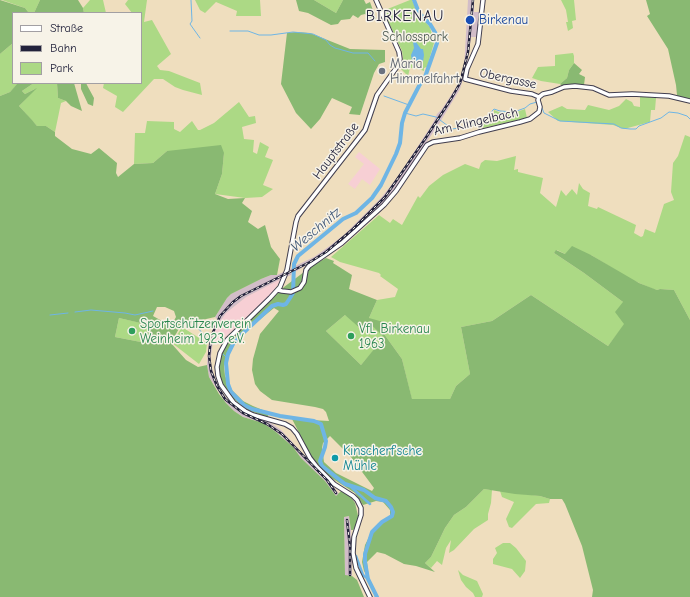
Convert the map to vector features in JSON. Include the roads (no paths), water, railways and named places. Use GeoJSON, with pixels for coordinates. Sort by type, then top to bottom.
{"type":"FeatureCollection","features":[{"type":"Feature","properties":{"kind":"main road","name":"Hauptstraße"},"geometry":{"type":"LineString","coordinates":[[283,290],[298,216],[362,134],[369,121],[378,95],[399,64],[399,52],[376,0]]}},
{"type":"Feature","properties":{"kind":"main road","name":"Obergasse"},"geometry":{"type":"LineString","coordinates":[[482,0],[483,7],[478,44],[467,69],[465,79],[484,85],[532,94],[538,100],[541,94],[552,92],[564,87],[575,86],[593,88],[609,95],[632,94],[669,96],[690,101]]}},
{"type":"Feature","properties":{"kind":"main road","name":"Am Klingelbach"},"geometry":{"type":"LineString","coordinates":[[283,290],[296,291],[303,284],[306,270],[311,264],[327,255],[378,211],[396,191],[428,145],[433,142],[460,138],[484,130],[530,119],[540,110],[538,100]]}},
{"type":"Feature","properties":{"kind":"main road"},"geometry":{"type":"LineString","coordinates":[[283,290],[233,332],[227,340],[220,353],[218,367],[220,381],[224,391],[234,403],[245,411],[253,415],[285,424],[292,428],[312,461],[334,484],[357,500],[360,506],[361,515],[354,536],[353,554],[356,568],[370,597]]}},
{"type":"Feature","properties":{"kind":"water"},"geometry":{"type":"Polygon","coordinates":[[[413,42],[416,42],[421,49],[423,49],[423,62],[414,63],[412,61],[411,55],[414,48],[413,42]]]}},
{"type":"Feature","properties":{"kind":"waterway"},"geometry":{"type":"LineString","coordinates":[[191,0],[192,21],[190,24],[200,38]]}},
{"type":"Feature","properties":{"kind":"waterway","name":"Weschnitz"},"geometry":{"type":"LineString","coordinates":[[377,597],[368,579],[365,554],[372,532],[382,522],[392,516],[393,512],[391,507],[386,501],[375,498],[364,490],[345,484],[322,466],[320,461],[326,441],[321,424],[314,421],[280,416],[252,409],[244,405],[231,392],[228,384],[226,363],[228,354],[233,344],[241,335],[272,306],[286,304],[293,293],[294,264],[298,256],[343,219],[356,213],[372,198],[381,185],[400,143],[402,123],[405,113],[425,77],[437,43],[436,34],[430,24],[419,13],[414,0]]}},
{"type":"Feature","properties":{"kind":"waterway"},"geometry":{"type":"LineString","coordinates":[[230,31],[248,31],[259,35],[293,32],[313,34],[326,40],[335,48],[353,53],[368,53],[375,61]]}},
{"type":"Feature","properties":{"kind":"waterway"},"geometry":{"type":"LineString","coordinates":[[384,96],[409,105]]}},
{"type":"Feature","properties":{"kind":"waterway"},"geometry":{"type":"LineString","coordinates":[[405,113],[416,116],[423,114],[436,117],[452,129],[467,127],[482,122],[494,109],[514,112],[537,102]]}},
{"type":"Feature","properties":{"kind":"waterway"},"geometry":{"type":"LineString","coordinates":[[542,108],[544,113],[560,121],[614,124],[621,128],[630,129],[636,129],[639,126],[661,118],[669,112],[678,113],[687,116],[690,119]]}},
{"type":"Feature","properties":{"kind":"waterway"},"geometry":{"type":"LineString","coordinates":[[75,312],[91,310],[135,315],[153,311]]}},
{"type":"Feature","properties":{"kind":"waterway"},"geometry":{"type":"LineString","coordinates":[[50,315],[68,313]]}},
{"type":"Feature","properties":{"kind":"waterway"},"geometry":{"type":"LineString","coordinates":[[195,325],[208,339]]}},
{"type":"Feature","properties":{"kind":"waterway","name":"Weschnitz"},"geometry":{"type":"LineString","coordinates":[[223,354],[227,358]]}},
{"type":"Feature","properties":{"kind":"waterway"},"geometry":{"type":"LineString","coordinates":[[351,487],[370,504]]}},
{"type":"Feature","properties":{"kind":"waterway"},"geometry":{"type":"LineString","coordinates":[[356,556],[363,575],[368,579]]}},
{"type":"Feature","properties":{"kind":"railway"},"geometry":{"type":"LineString","coordinates":[[336,493],[327,480],[282,434],[267,424],[243,413],[225,399],[217,386],[211,371],[209,356],[211,337],[220,316],[233,302],[241,296],[310,262],[326,252],[353,229],[385,197],[425,139],[460,83],[468,52],[473,0]]}},
{"type":"Feature","properties":{"kind":"railway"},"geometry":{"type":"LineString","coordinates":[[347,520],[350,547],[350,575]]}},
{"type":"Feature","properties":{"kind":"place","name":"Birkenau"},"geometry":{"type":"Point","coordinates":[470,20]}},
{"type":"Feature","properties":{"kind":"place","name":"Maria Himmelfahrt"},"geometry":{"type":"Point","coordinates":[382,71]}},
{"type":"Feature","properties":{"kind":"place","name":"Sportschützenverein Weinheim 1923 e.V."},"geometry":{"type":"Point","coordinates":[132,331]}},
{"type":"Feature","properties":{"kind":"place","name":"VfL Birkenau 1963"},"geometry":{"type":"Point","coordinates":[351,336]}},
{"type":"Feature","properties":{"kind":"place","name":"Kinscherf'sche Mühle"},"geometry":{"type":"Point","coordinates":[335,458]}},
{"type":"Feature","properties":{"kind":"district","name":"BIRKENAU"},"geometry":{"type":"Point","coordinates":[405,17]}},
{"type":"Feature","properties":{"kind":"park label","name":"Schlosspark"},"geometry":{"type":"Point","coordinates":[415,37]}}]}
